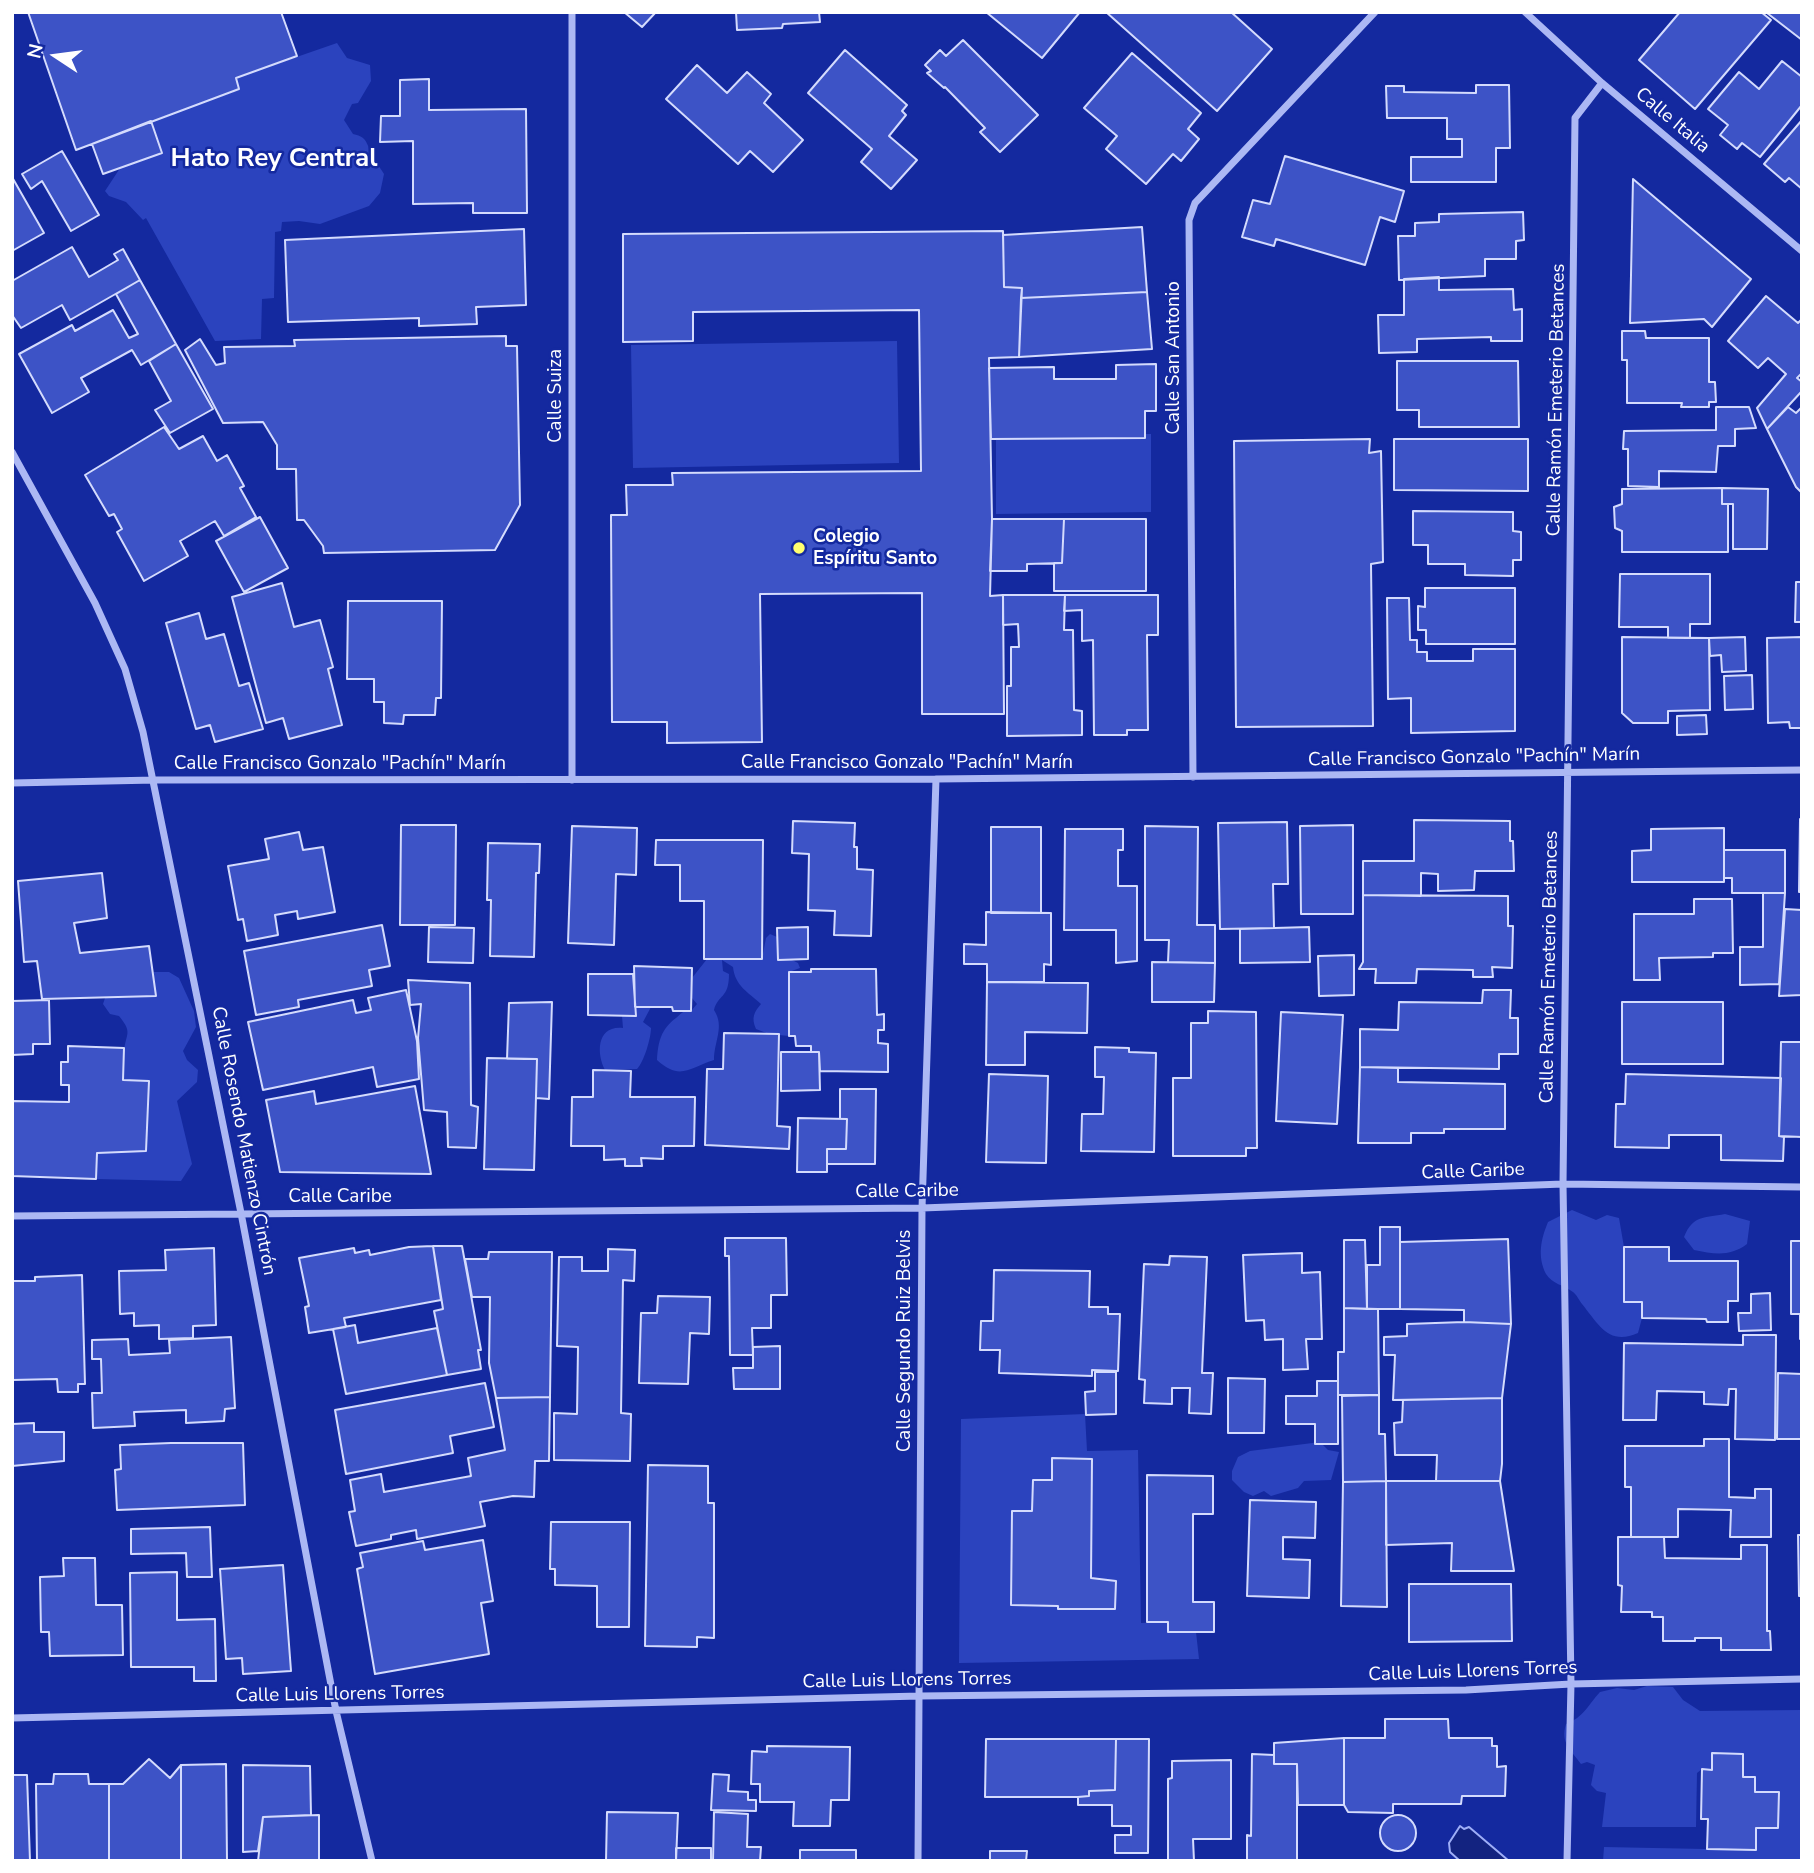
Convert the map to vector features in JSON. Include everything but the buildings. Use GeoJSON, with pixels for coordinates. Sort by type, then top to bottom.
{"type":"FeatureCollection","features":[{"type":"Feature","properties":{"kind":"street","name":"Calle Suiza"},"geometry":{"type":"LineString","coordinates":[[572,12],[572,780]]}},
{"type":"Feature","properties":{"kind":"street","name":"Calle San Antonio"},"geometry":{"type":"LineString","coordinates":[[1193,777],[1189,220],[1195,203],[1376,12]]}},
{"type":"Feature","properties":{"kind":"street","name":"Calle Italia"},"geometry":{"type":"LineString","coordinates":[[1525,12],[1602,83],[1802,251]]}},
{"type":"Feature","properties":{"kind":"street","name":"Calle Ramón Emeterio Betances"},"geometry":{"type":"LineString","coordinates":[[1567,1861],[1571,1684],[1563,1184],[1575,118],[1602,83]]}},
{"type":"Feature","properties":{"kind":"street","name":"Calle Rosendo Matienzo Cintrón"},"geometry":{"type":"LineString","coordinates":[[12,452],[95,603],[120,658],[143,732],[155,780],[241,1213],[336,1711],[372,1861]]}},
{"type":"Feature","properties":{"kind":"street","name":"Calle Francisco Gonzalo \"Pachín\" Marín"},"geometry":{"type":"LineString","coordinates":[[12,783],[155,780],[936,779],[1802,770]]}},
{"type":"Feature","properties":{"kind":"street","name":"Calle Segundo Ruiz Belvis"},"geometry":{"type":"LineString","coordinates":[[918,1861],[922,1208],[936,779]]}},
{"type":"Feature","properties":{"kind":"street","name":"Calle Caribe"},"geometry":{"type":"LineString","coordinates":[[12,1216],[922,1208],[1563,1184],[1802,1187]]}},
{"type":"Feature","properties":{"kind":"street","name":"Calle Luis Llorens Torres"},"geometry":{"type":"LineString","coordinates":[[12,1718],[920,1696],[1466,1690],[1571,1684],[1802,1679]]}},
{"type":"Feature","properties":{"kind":"shaded area"},"geometry":{"type":"Polygon","coordinates":[[[337,43],[347,58],[370,65],[371,81],[358,103],[352,104],[344,120],[353,134],[365,140],[384,174],[380,193],[369,206],[320,224],[282,222],[281,231],[275,232],[274,298],[262,299],[261,339],[215,341],[146,218],[143,220],[126,202],[109,196],[105,191],[151,121],[239,90],[236,78],[337,43]]]}},
{"type":"Feature","properties":{"kind":"shaded area"},"geometry":{"type":"Polygon","coordinates":[[[897,341],[899,463],[633,468],[631,345],[897,341]]]}},
{"type":"Feature","properties":{"kind":"shaded area"},"geometry":{"type":"Polygon","coordinates":[[[1151,434],[1151,512],[996,514],[996,435],[1151,434]]]}},
{"type":"Feature","properties":{"kind":"shaded area"},"geometry":{"type":"Polygon","coordinates":[[[770,934],[777,937],[778,960],[792,960],[798,963],[800,968],[789,972],[789,1036],[769,1034],[756,1029],[754,1015],[761,1004],[739,984],[733,967],[722,960],[723,971],[729,974],[729,982],[714,1010],[719,1028],[714,1060],[679,1071],[672,1070],[657,1060],[659,1042],[664,1031],[681,1013],[691,1011],[697,1004],[691,997],[692,978],[707,959],[762,959],[766,938],[770,934]]]}},
{"type":"Feature","properties":{"kind":"shaded area"},"geometry":{"type":"Polygon","coordinates":[[[153,972],[169,972],[179,978],[194,1011],[196,1027],[183,1051],[187,1060],[198,1070],[197,1082],[177,1101],[192,1164],[181,1181],[96,1179],[97,1153],[146,1151],[148,1081],[123,1080],[128,1033],[119,1016],[110,1014],[103,1004],[105,998],[156,996],[153,972]]]}},
{"type":"Feature","properties":{"kind":"shaded area"},"geometry":{"type":"Polygon","coordinates":[[[635,1007],[651,1007],[643,1022],[651,1028],[642,1061],[637,1069],[605,1070],[600,1056],[604,1035],[614,1028],[623,1028],[622,1016],[636,1016],[635,1007]]]}},
{"type":"Feature","properties":{"kind":"shaded area"},"geometry":{"type":"Polygon","coordinates":[[[1572,1210],[1596,1220],[1607,1215],[1619,1218],[1624,1247],[1624,1301],[1642,1302],[1638,1333],[1619,1337],[1605,1331],[1574,1293],[1551,1280],[1546,1274],[1541,1248],[1548,1222],[1572,1210]]]}},
{"type":"Feature","properties":{"kind":"shaded area"},"geometry":{"type":"Polygon","coordinates":[[[1725,1214],[1750,1221],[1747,1244],[1728,1253],[1694,1250],[1684,1237],[1691,1225],[1700,1219],[1725,1214]]]}},
{"type":"Feature","properties":{"kind":"shaded area"},"geometry":{"type":"Polygon","coordinates":[[[1085,1414],[1087,1451],[1138,1450],[1141,1623],[1168,1622],[1168,1632],[1196,1632],[1199,1659],[959,1663],[961,1419],[1085,1414]]]}},
{"type":"Feature","properties":{"kind":"shaded area"},"geometry":{"type":"Polygon","coordinates":[[[1320,1442],[1328,1450],[1339,1452],[1331,1480],[1304,1481],[1298,1488],[1271,1496],[1264,1491],[1253,1496],[1244,1492],[1232,1480],[1232,1471],[1238,1457],[1250,1451],[1320,1442]]]}},
{"type":"Feature","properties":{"kind":"shaded area"},"geometry":{"type":"Polygon","coordinates":[[[1647,1686],[1673,1687],[1683,1700],[1700,1711],[1802,1710],[1802,1861],[1603,1861],[1604,1847],[1755,1850],[1756,1828],[1778,1828],[1779,1792],[1755,1792],[1755,1777],[1743,1777],[1743,1754],[1712,1753],[1712,1770],[1702,1769],[1697,1773],[1696,1827],[1602,1827],[1606,1793],[1597,1791],[1591,1785],[1595,1765],[1587,1762],[1581,1764],[1565,1741],[1566,1724],[1582,1714],[1600,1692],[1617,1688],[1634,1690],[1647,1686]]]}},
{"type":"Feature","properties":{"kind":"shaded area"},"geometry":{"type":"Polygon","coordinates":[[[1460,1826],[1464,1829],[1469,1827],[1509,1861],[1460,1861],[1450,1852],[1449,1843],[1460,1826]]]}},
{"type":"Feature","properties":{"kind":"place","name":"Colegio Espíritu Santo"},"geometry":{"type":"Point","coordinates":[799,548]}},
{"type":"Feature","properties":{"kind":"district","name":"Hato Rey Central"},"geometry":{"type":"Point","coordinates":[274,160]}}]}
